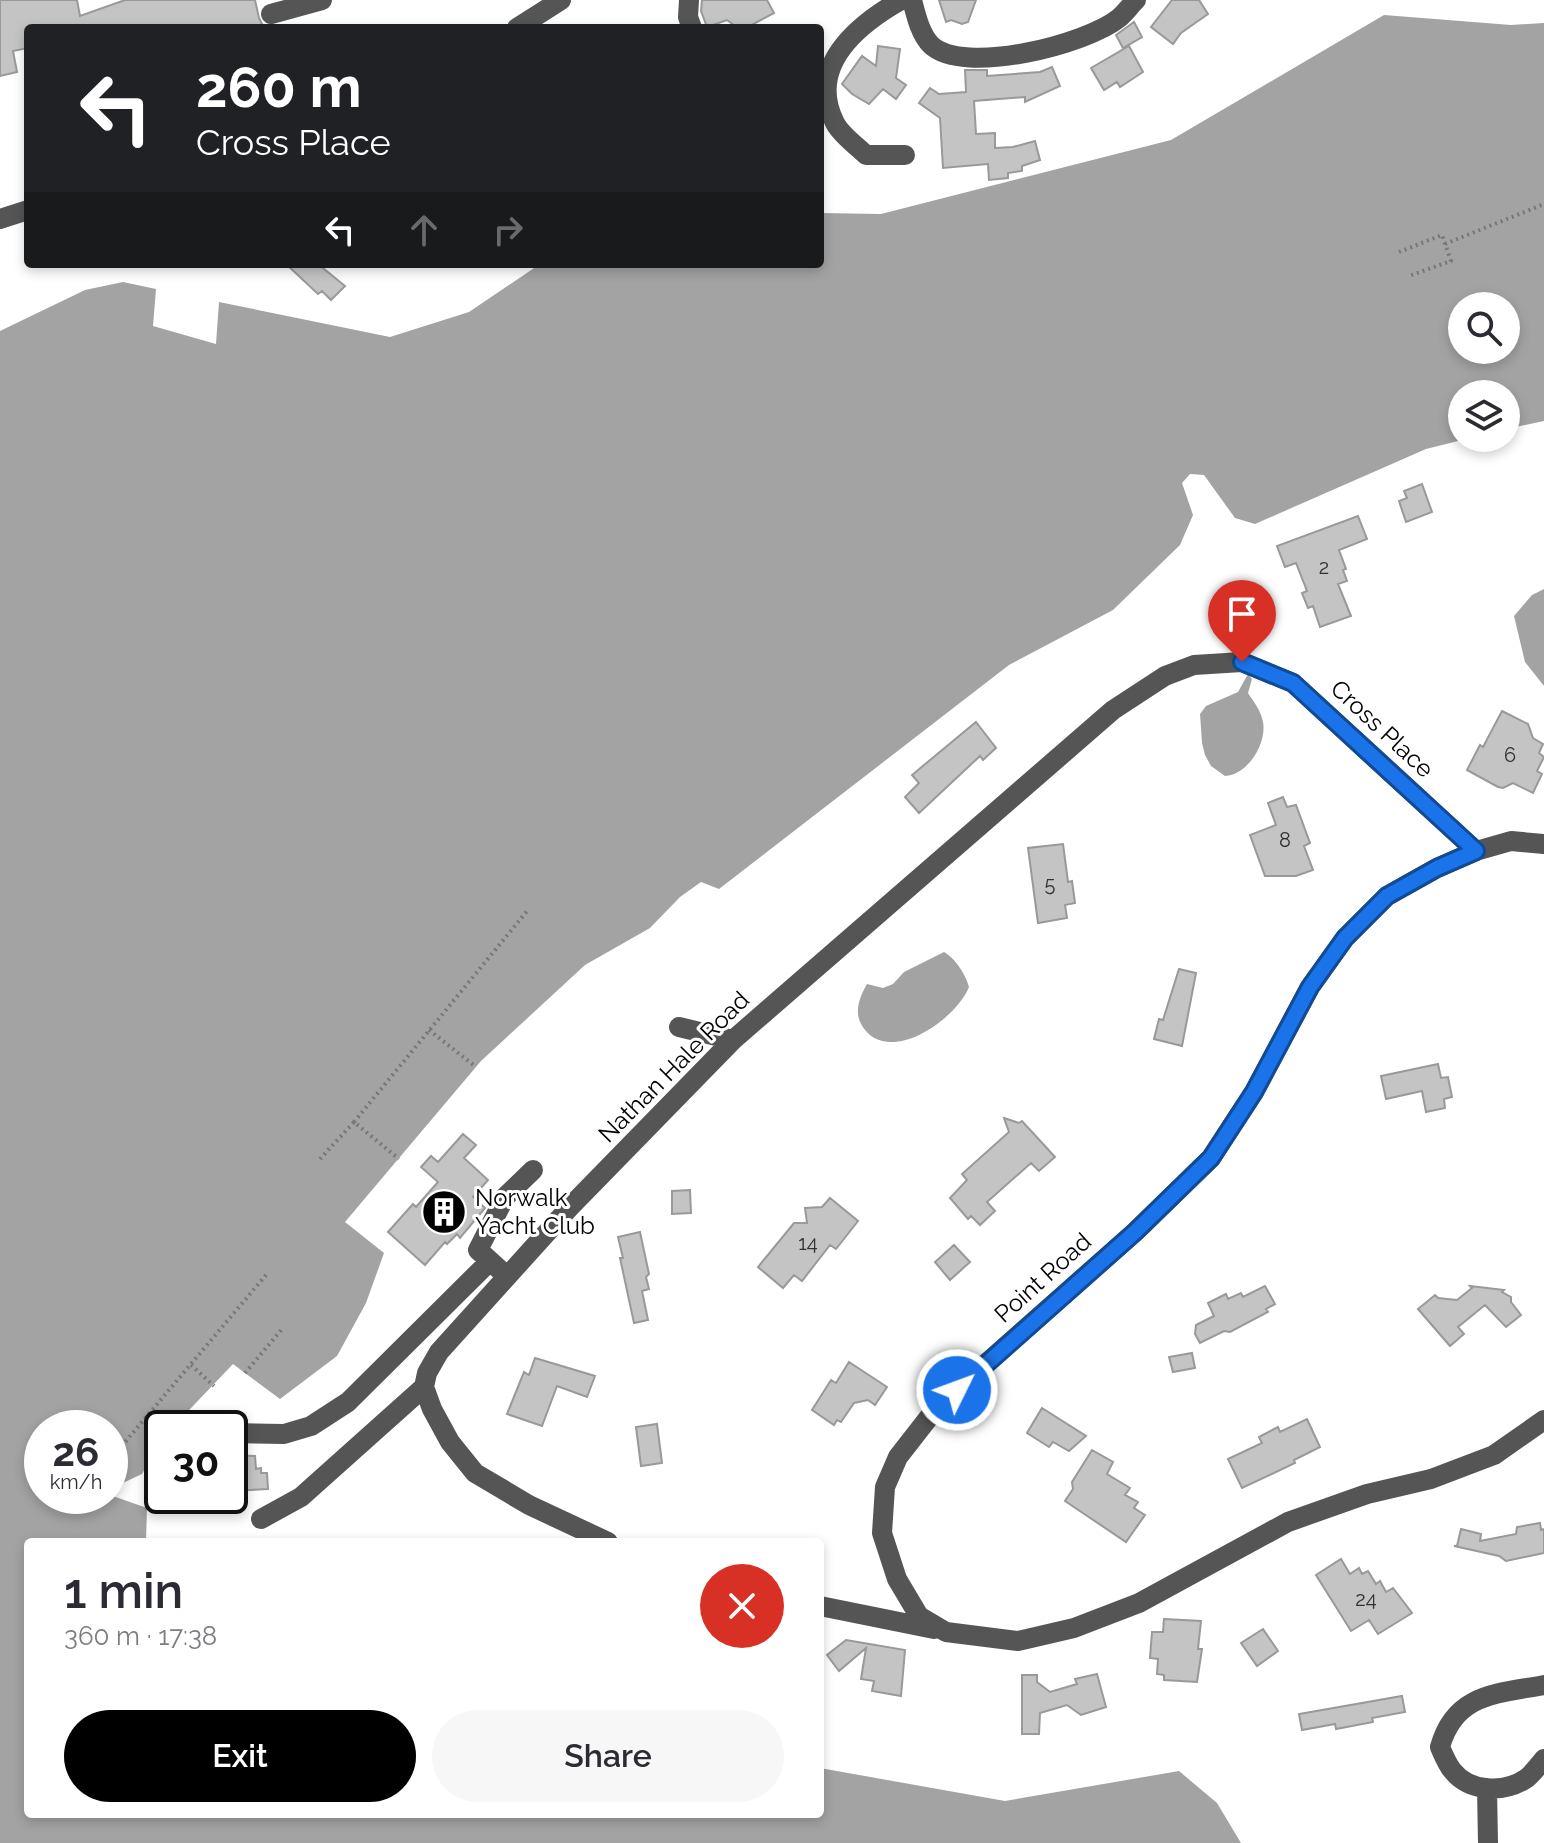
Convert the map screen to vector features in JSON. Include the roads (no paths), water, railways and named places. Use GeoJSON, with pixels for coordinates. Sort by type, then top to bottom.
{"type":"FeatureCollection","features":[{"type":"Feature","properties":{"kind":"street"},"geometry":{"type":"LineString","coordinates":[[271,14],[322,0]]}},
{"type":"Feature","properties":{"kind":"street"},"geometry":{"type":"LineString","coordinates":[[523,24],[561,0]]}},
{"type":"Feature","properties":{"kind":"street"},"geometry":{"type":"LineString","coordinates":[[689,0],[691,24]]}},
{"type":"Feature","properties":{"kind":"street"},"geometry":{"type":"LineString","coordinates":[[901,0],[874,15],[850,36],[831,64],[826,92],[836,125],[866,155],[905,155]]}},
{"type":"Feature","properties":{"kind":"street"},"geometry":{"type":"LineString","coordinates":[[912,0],[918,22],[930,44],[948,56],[1012,57],[1067,42],[1118,19],[1136,0]]}},
{"type":"Feature","properties":{"kind":"street"},"geometry":{"type":"LineString","coordinates":[[0,219],[24,211]]}},
{"type":"Feature","properties":{"kind":"street","name":"Cross Place"},"geometry":{"type":"LineString","coordinates":[[1194,665],[1242,662],[1293,683],[1476,851]]}},
{"type":"Feature","properties":{"kind":"street","name":"Nathan Hale Road"},"geometry":{"type":"LineString","coordinates":[[424,1387],[427,1373],[439,1352],[569,1208],[733,1040],[1113,710],[1165,676],[1194,665]]}},
{"type":"Feature","properties":{"kind":"street","name":"Point Road"},"geometry":{"type":"LineString","coordinates":[[1544,844],[1511,841],[1476,851],[1437,868],[1387,896],[1345,938],[1310,987],[1254,1092],[1211,1158],[1135,1232],[937,1407],[898,1457],[885,1487],[882,1533],[897,1579],[919,1616],[946,1632],[1018,1641],[1074,1628],[1139,1603],[1288,1522],[1367,1494],[1431,1479],[1494,1455],[1544,1420]]}},
{"type":"Feature","properties":{"kind":"street"},"geometry":{"type":"LineString","coordinates":[[679,1027],[733,1040]]}},
{"type":"Feature","properties":{"kind":"street"},"geometry":{"type":"LineString","coordinates":[[507,1277],[478,1250],[505,1197],[533,1170]]}},
{"type":"Feature","properties":{"kind":"street"},"geometry":{"type":"LineString","coordinates":[[248,1433],[284,1434],[311,1426],[348,1402],[490,1261]]}},
{"type":"Feature","properties":{"kind":"street"},"geometry":{"type":"LineString","coordinates":[[261,1519],[301,1497],[424,1387],[450,1442],[475,1473],[529,1505],[599,1538]]}},
{"type":"Feature","properties":{"kind":"street"},"geometry":{"type":"LineString","coordinates":[[824,1607],[946,1632]]}},
{"type":"Feature","properties":{"kind":"street"},"geometry":{"type":"LineString","coordinates":[[1544,1685],[1479,1697],[1446,1726],[1440,1747],[1452,1770],[1473,1786],[1487,1788],[1510,1786],[1528,1777],[1544,1759]]}},
{"type":"Feature","properties":{"kind":"street"},"geometry":{"type":"LineString","coordinates":[[1487,1788],[1488,1843]]}},
{"type":"Feature","properties":{"kind":"place","name":"Norwalk Yacht Club"},"geometry":{"type":"Point","coordinates":[444,1212]}}]}
